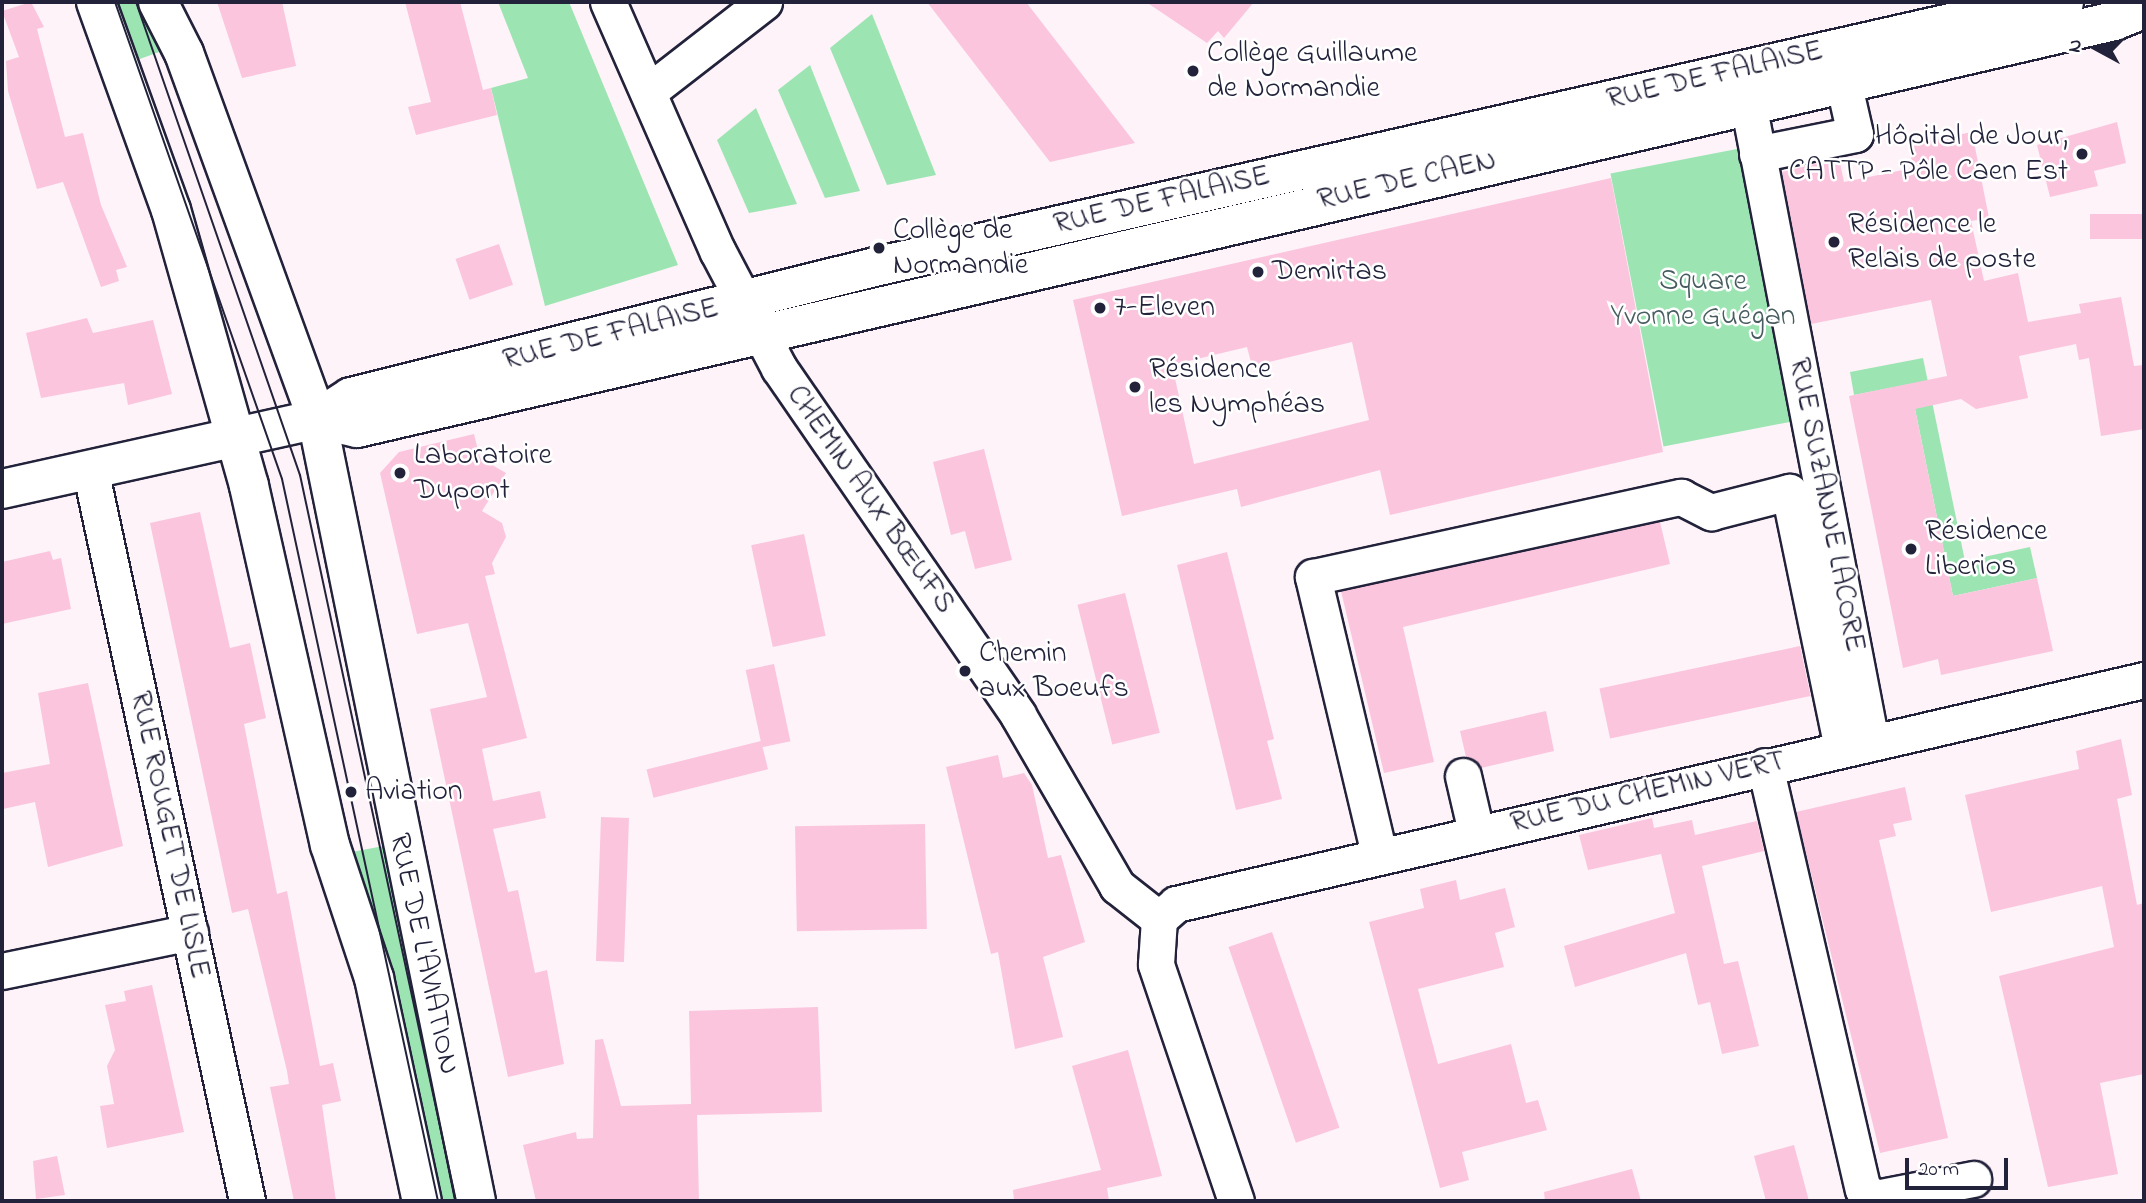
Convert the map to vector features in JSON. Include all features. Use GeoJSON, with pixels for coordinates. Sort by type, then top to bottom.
{"type":"FeatureCollection","features":[{"type":"Feature","properties":{"kind":"main road","name":"RUE DE L'AVIATION"},"geometry":{"type":"LineString","coordinates":[[96,2],[171,209],[234,437],[277,596],[330,845],[374,978],[422,1201]]}},
{"type":"Feature","properties":{"kind":"main road","name":"RUE DE L'AVIATION"},"geometry":{"type":"LineString","coordinates":[[158,2],[184,53],[317,419],[476,1201]]}},
{"type":"Feature","properties":{"kind":"main road","name":"RUE DE FALAISE"},"geometry":{"type":"LineString","coordinates":[[753,315],[2031,3]]}},
{"type":"Feature","properties":{"kind":"main road"},"geometry":{"type":"LineString","coordinates":[[2008,43],[2144,9]]}},
{"type":"Feature","properties":{"kind":"main road","name":"RUE DE CAEN"},"geometry":{"type":"LineString","coordinates":[[317,419],[358,428],[753,315],[1748,103],[2008,43]]}},
{"type":"Feature","properties":{"kind":"main road"},"geometry":{"type":"LineString","coordinates":[[2,489],[317,419]]}},
{"type":"Feature","properties":{"kind":"street","name":"CHEMIN AUX BŒUFS"},"geometry":{"type":"LineString","coordinates":[[608,2],[718,253],[779,368],[1018,715],[1118,886],[1159,919]]}},
{"type":"Feature","properties":{"kind":"street"},"geometry":{"type":"LineString","coordinates":[[648,92],[764,2]]}},
{"type":"Feature","properties":{"kind":"street"},"geometry":{"type":"LineString","coordinates":[[2008,43],[2062,14],[2065,2]]}},
{"type":"Feature","properties":{"kind":"street"},"geometry":{"type":"LineString","coordinates":[[1757,154],[1855,134],[1843,80]]}},
{"type":"Feature","properties":{"kind":"street","name":"RUE SUZANNE LACORE"},"geometry":{"type":"LineString","coordinates":[[1748,103],[1857,745]]}},
{"type":"Feature","properties":{"kind":"street","name":"RUE ROUGET DE LISLE"},"geometry":{"type":"LineString","coordinates":[[90,469],[247,1201]]}},
{"type":"Feature","properties":{"kind":"street"},"geometry":{"type":"LineString","coordinates":[[1379,855],[1313,577],[1681,498],[1711,512],[1789,492],[1857,745]]}},
{"type":"Feature","properties":{"kind":"street","name":"RUE DU CHEMIN VERT"},"geometry":{"type":"LineString","coordinates":[[1159,919],[1188,899],[2144,680]]}},
{"type":"Feature","properties":{"kind":"street"},"geometry":{"type":"LineString","coordinates":[[1765,766],[1863,1189],[1875,1198],[1973,1179]]}},
{"type":"Feature","properties":{"kind":"street"},"geometry":{"type":"LineString","coordinates":[[1463,776],[1476,832]]}},
{"type":"Feature","properties":{"kind":"street"},"geometry":{"type":"LineString","coordinates":[[1159,919],[1154,944],[1161,986],[1236,1201]]}},
{"type":"Feature","properties":{"kind":"street"},"geometry":{"type":"LineString","coordinates":[[2,971],[190,933]]}},
{"type":"Feature","properties":{"kind":"green space"},"geometry":{"type":"Polygon","coordinates":[[[104,2],[149,2],[173,47],[126,64],[104,2]]]}},
{"type":"Feature","properties":{"kind":"green space"},"geometry":{"type":"Polygon","coordinates":[[[498,2],[569,2],[678,265],[545,306],[491,88],[528,78],[498,2]]]}},
{"type":"Feature","properties":{"kind":"green space"},"geometry":{"type":"Polygon","coordinates":[[[872,14],[936,175],[887,185],[830,48],[872,14]]]}},
{"type":"Feature","properties":{"kind":"green space"},"geometry":{"type":"Polygon","coordinates":[[[810,65],[860,191],[825,198],[778,90],[810,65]]]}},
{"type":"Feature","properties":{"kind":"green space"},"geometry":{"type":"Polygon","coordinates":[[[756,108],[797,204],[749,213],[717,140],[756,108]]]}},
{"type":"Feature","properties":{"kind":"green space","name":"Square Yvonne Guégan"},"geometry":{"type":"Polygon","coordinates":[[[1742,148],[1795,421],[1664,446],[1610,174],[1742,148]]]}},
{"type":"Feature","properties":{"kind":"green space"},"geometry":{"type":"Polygon","coordinates":[[[1923,358],[1965,561],[2030,547],[2037,578],[1953,596],[1910,384],[1854,395],[1850,372],[1923,358]]]}},
{"type":"Feature","properties":{"kind":"green space"},"geometry":{"type":"Polygon","coordinates":[[[389,845],[466,1201],[430,1201],[341,854],[389,845]]]}},
{"type":"Feature","properties":{"kind":"building"},"geometry":{"type":"Polygon","coordinates":[[[31,2],[44,27],[37,29],[65,137],[83,133],[101,205],[127,267],[116,270],[119,281],[101,287],[63,182],[37,189],[8,91],[6,61],[19,57],[2,11],[31,2]]]}},
{"type":"Feature","properties":{"kind":"building"},"geometry":{"type":"Polygon","coordinates":[[[217,2],[282,2],[296,66],[242,78],[217,2]]]}},
{"type":"Feature","properties":{"kind":"building"},"geometry":{"type":"Polygon","coordinates":[[[405,2],[460,2],[483,90],[491,88],[497,115],[416,135],[408,107],[431,102],[405,2]]]}},
{"type":"Feature","properties":{"kind":"building"},"geometry":{"type":"Polygon","coordinates":[[[927,2],[1026,2],[1135,143],[1050,162],[927,2]]]}},
{"type":"Feature","properties":{"kind":"building"},"geometry":{"type":"Polygon","coordinates":[[[1146,2],[1254,2],[1224,38],[1218,31],[1207,43],[1146,2]]]}},
{"type":"Feature","properties":{"kind":"building","name":"Hôpital de Jour, CATTP - Pôle Caen Est"},"geometry":{"type":"Polygon","coordinates":[[[2117,122],[2126,163],[2094,171],[2098,186],[2050,197],[2037,145],[2117,122]]]}},
{"type":"Feature","properties":{"kind":"building"},"geometry":{"type":"Polygon","coordinates":[[[1972,132],[1989,218],[1971,221],[1984,281],[2018,273],[2028,322],[2081,313],[2079,304],[2121,297],[2134,366],[2144,365],[2144,429],[2101,436],[2089,358],[2079,360],[2076,344],[2019,356],[2028,398],[1976,409],[1961,399],[1915,409],[1953,596],[2037,578],[2053,651],[1941,675],[1938,659],[1903,668],[1849,396],[1947,376],[1931,300],[1811,324],[1782,172],[1839,158],[1844,182],[1913,168],[1909,145],[1972,132]]]}},
{"type":"Feature","properties":{"kind":"building"},"geometry":{"type":"Polygon","coordinates":[[[1611,178],[1663,452],[1390,515],[1380,470],[1241,507],[1237,489],[1122,516],[1073,300],[1611,178]],[[1352,342],[1252,366],[1247,347],[1172,365],[1194,464],[1369,420],[1352,342]]]}},
{"type":"Feature","properties":{"kind":"building"},"geometry":{"type":"Polygon","coordinates":[[[2090,214],[2144,214],[2144,239],[2090,239],[2090,214]]]}},
{"type":"Feature","properties":{"kind":"building"},"geometry":{"type":"Polygon","coordinates":[[[499,244],[513,285],[470,300],[456,259],[499,244]]]}},
{"type":"Feature","properties":{"kind":"building"},"geometry":{"type":"Polygon","coordinates":[[[87,318],[93,333],[153,320],[172,394],[128,405],[124,383],[41,398],[26,333],[87,318]]]}},
{"type":"Feature","properties":{"kind":"building"},"geometry":{"type":"Polygon","coordinates":[[[474,434],[480,458],[506,473],[482,511],[502,523],[506,537],[492,563],[495,574],[485,576],[527,738],[482,749],[493,801],[540,791],[546,818],[493,829],[508,892],[518,890],[535,973],[547,970],[564,1064],[508,1077],[430,709],[487,697],[468,623],[417,634],[380,473],[399,452],[474,434]]]}},
{"type":"Feature","properties":{"kind":"building"},"geometry":{"type":"Polygon","coordinates":[[[984,449],[1012,560],[975,569],[965,531],[951,535],[933,462],[984,449]]]}},
{"type":"Feature","properties":{"kind":"building"},"geometry":{"type":"Polygon","coordinates":[[[200,512],[230,648],[250,643],[266,718],[244,724],[277,894],[287,891],[320,1066],[333,1063],[341,1101],[322,1105],[336,1201],[294,1201],[270,1087],[289,1084],[287,1071],[248,909],[232,913],[150,523],[200,512]]]}},
{"type":"Feature","properties":{"kind":"building"},"geometry":{"type":"Polygon","coordinates":[[[1660,522],[1670,564],[1403,627],[1434,762],[1384,773],[1341,591],[1660,522]]]}},
{"type":"Feature","properties":{"kind":"building"},"geometry":{"type":"Polygon","coordinates":[[[804,534],[826,636],[773,647],[751,545],[804,534]]]}},
{"type":"Feature","properties":{"kind":"building"},"geometry":{"type":"Polygon","coordinates":[[[50,551],[53,560],[61,558],[71,609],[2,624],[2,562],[50,551]]]}},
{"type":"Feature","properties":{"kind":"building"},"geometry":{"type":"Polygon","coordinates":[[[1227,552],[1274,739],[1267,741],[1282,799],[1236,810],[1177,565],[1227,552]]]}},
{"type":"Feature","properties":{"kind":"building"},"geometry":{"type":"Polygon","coordinates":[[[1125,593],[1160,733],[1112,745],[1077,605],[1125,593]]]}},
{"type":"Feature","properties":{"kind":"building"},"geometry":{"type":"Polygon","coordinates":[[[1800,646],[1811,696],[1610,739],[1599,689],[1800,646]]]}},
{"type":"Feature","properties":{"kind":"building"},"geometry":{"type":"Polygon","coordinates":[[[774,664],[790,741],[762,747],[746,670],[774,664]]]}},
{"type":"Feature","properties":{"kind":"building"},"geometry":{"type":"Polygon","coordinates":[[[88,683],[123,846],[48,867],[35,802],[3,809],[2,773],[50,764],[38,693],[88,683]]]}},
{"type":"Feature","properties":{"kind":"building"},"geometry":{"type":"Polygon","coordinates":[[[1546,711],[1554,751],[1481,768],[1466,757],[1460,731],[1546,711]]]}},
{"type":"Feature","properties":{"kind":"building"},"geometry":{"type":"Polygon","coordinates":[[[2121,739],[2132,795],[2117,799],[2137,905],[2144,903],[2144,1074],[2100,1083],[2118,1174],[2048,1187],[1999,976],[2114,947],[2102,886],[1991,912],[1965,795],[2079,769],[2076,751],[2121,739]]]}},
{"type":"Feature","properties":{"kind":"building"},"geometry":{"type":"Polygon","coordinates":[[[761,741],[768,769],[654,798],[647,770],[761,741]]]}},
{"type":"Feature","properties":{"kind":"building"},"geometry":{"type":"Polygon","coordinates":[[[998,755],[1003,778],[1024,773],[1032,785],[1048,858],[1061,855],[1085,942],[1043,957],[1063,1037],[1015,1049],[998,952],[991,954],[946,767],[998,755]]]}},
{"type":"Feature","properties":{"kind":"building"},"geometry":{"type":"Polygon","coordinates":[[[1905,787],[1912,820],[1893,824],[1896,836],[1879,840],[1948,1138],[1880,1153],[1796,812],[1905,787]]]}},
{"type":"Feature","properties":{"kind":"building"},"geometry":{"type":"Polygon","coordinates":[[[601,817],[629,818],[624,962],[596,961],[601,817]]]}},
{"type":"Feature","properties":{"kind":"building"},"geometry":{"type":"Polygon","coordinates":[[[1652,818],[1654,828],[1692,820],[1695,835],[1757,821],[1764,851],[1702,866],[1724,964],[1738,961],[1759,1046],[1722,1054],[1710,1002],[1698,1005],[1686,953],[1575,987],[1564,946],[1675,913],[1661,854],[1588,870],[1579,835],[1652,818]]]}},
{"type":"Feature","properties":{"kind":"building"},"geometry":{"type":"Polygon","coordinates":[[[925,824],[927,929],[797,931],[795,826],[925,824]]]}},
{"type":"Feature","properties":{"kind":"building"},"geometry":{"type":"Polygon","coordinates":[[[1456,880],[1460,900],[1505,888],[1515,927],[1495,933],[1504,967],[1418,989],[1438,1064],[1511,1044],[1526,1103],[1538,1100],[1547,1130],[1462,1152],[1469,1180],[1440,1188],[1369,922],[1424,908],[1420,889],[1456,880]]]}},
{"type":"Feature","properties":{"kind":"building"},"geometry":{"type":"Polygon","coordinates":[[[1272,932],[1339,1128],[1296,1143],[1229,947],[1272,932]]]}},
{"type":"Feature","properties":{"kind":"building"},"geometry":{"type":"Polygon","coordinates":[[[152,985],[184,1132],[107,1148],[100,1106],[114,1104],[107,1066],[115,1050],[105,1005],[126,1001],[124,991],[152,985]]]}},
{"type":"Feature","properties":{"kind":"building"},"geometry":{"type":"Polygon","coordinates":[[[818,1007],[822,1112],[697,1115],[699,1201],[536,1201],[523,1145],[576,1132],[577,1139],[593,1138],[595,1040],[603,1039],[621,1106],[691,1104],[689,1011],[818,1007]]]}},
{"type":"Feature","properties":{"kind":"building"},"geometry":{"type":"Polygon","coordinates":[[[1128,1050],[1162,1176],[1107,1188],[1109,1201],[1014,1201],[1013,1190],[1101,1170],[1072,1066],[1128,1050]]]}},
{"type":"Feature","properties":{"kind":"building"},"geometry":{"type":"Polygon","coordinates":[[[1794,1145],[1809,1201],[1766,1201],[1754,1156],[1794,1145]]]}},
{"type":"Feature","properties":{"kind":"building"},"geometry":{"type":"Polygon","coordinates":[[[57,1156],[65,1195],[36,1199],[33,1161],[57,1156]]]}},
{"type":"Feature","properties":{"kind":"building"},"geometry":{"type":"Polygon","coordinates":[[[1632,1169],[1641,1201],[1545,1201],[1544,1192],[1632,1169]]]}},
{"type":"Feature","properties":{"kind":"tram line"},"geometry":{"type":"LineString","coordinates":[[115,2],[282,479],[438,1201]]}},
{"type":"Feature","properties":{"kind":"tram line"},"geometry":{"type":"LineString","coordinates":[[136,2],[300,475],[456,1201]]}},
{"type":"Feature","properties":{"kind":"place","name":"Collège Guillaume de Normandie"},"geometry":{"type":"Point","coordinates":[1193,71]}},
{"type":"Feature","properties":{"kind":"place","name":"Hôpital de Jour, CATTP - Pôle Caen Est"},"geometry":{"type":"Point","coordinates":[2082,154]}},
{"type":"Feature","properties":{"kind":"place","name":"Résidence le Relais de poste"},"geometry":{"type":"Point","coordinates":[1834,242]}},
{"type":"Feature","properties":{"kind":"place","name":"Collège de Normandie"},"geometry":{"type":"Point","coordinates":[879,248]}},
{"type":"Feature","properties":{"kind":"place","name":"Demirtas"},"geometry":{"type":"Point","coordinates":[1258,272]}},
{"type":"Feature","properties":{"kind":"place","name":"7-Eleven"},"geometry":{"type":"Point","coordinates":[1100,308]}},
{"type":"Feature","properties":{"kind":"place","name":"Résidence les Nymphéas"},"geometry":{"type":"Point","coordinates":[1135,387]}},
{"type":"Feature","properties":{"kind":"place","name":"Laboratoire Dupont"},"geometry":{"type":"Point","coordinates":[400,473]}},
{"type":"Feature","properties":{"kind":"place","name":"Résidence Liberios"},"geometry":{"type":"Point","coordinates":[1911,549]}},
{"type":"Feature","properties":{"kind":"place","name":"Chemin aux Boeufs"},"geometry":{"type":"Point","coordinates":[965,671]}},
{"type":"Feature","properties":{"kind":"place","name":"Aviation"},"geometry":{"type":"Point","coordinates":[351,792]}}]}
